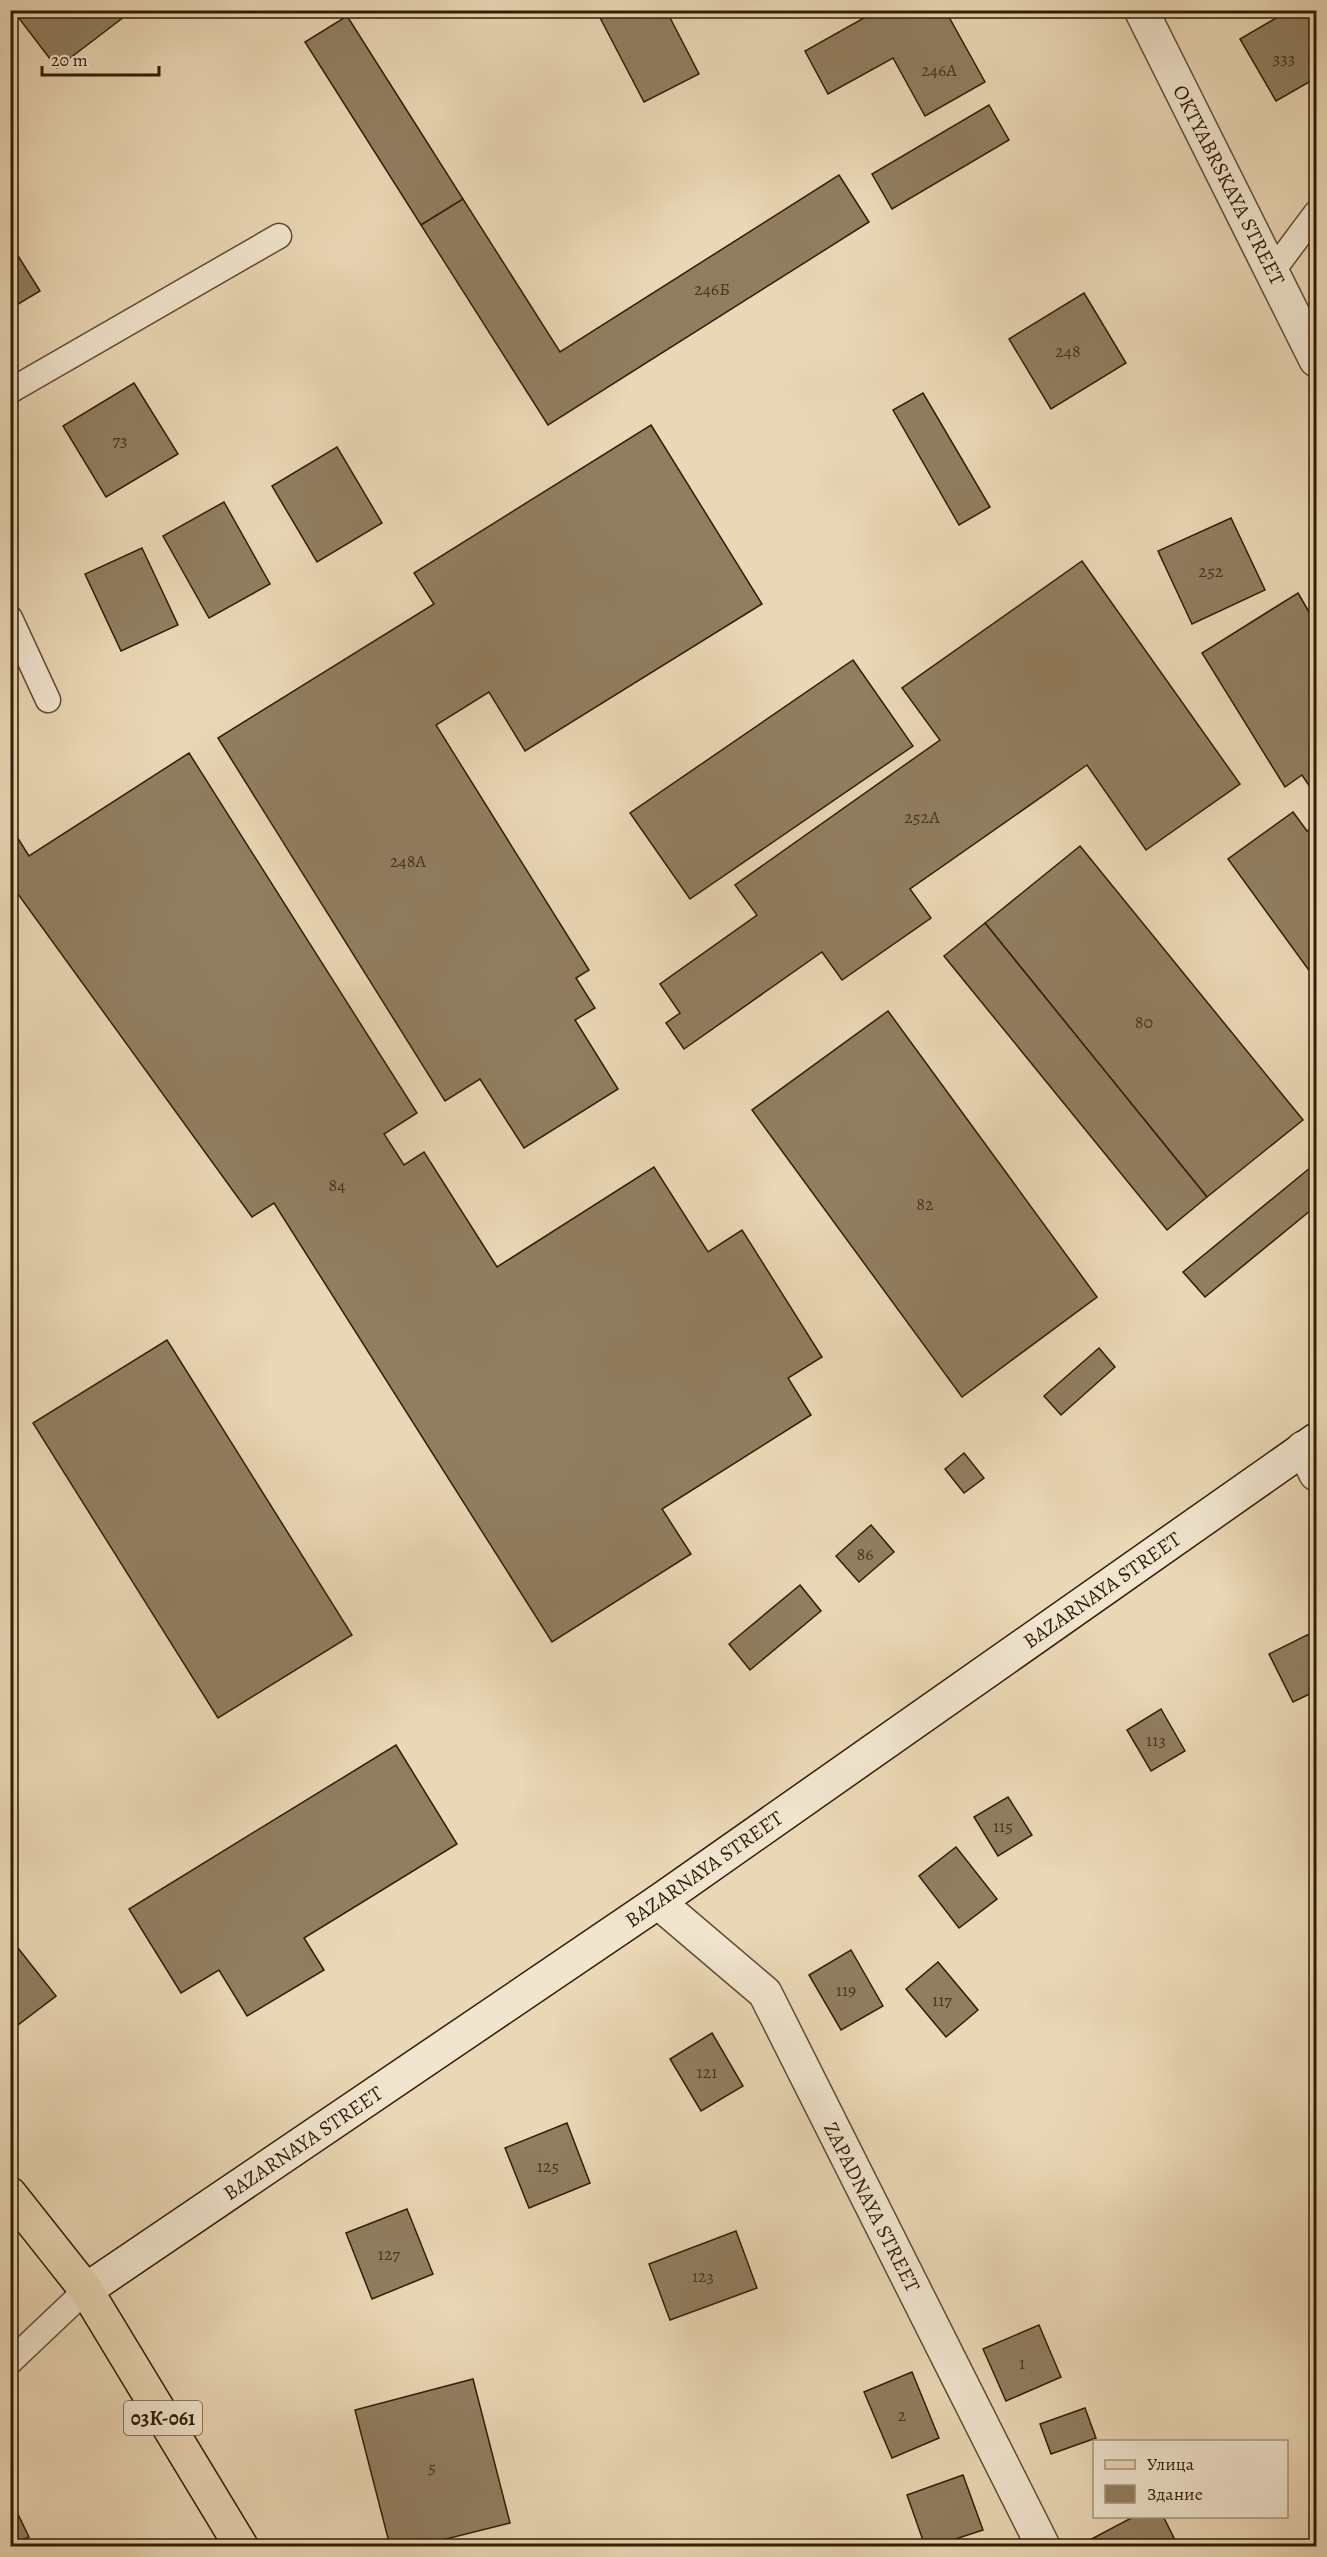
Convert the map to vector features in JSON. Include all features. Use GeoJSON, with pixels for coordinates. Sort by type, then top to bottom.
{"type":"FeatureCollection","features":[{"type":"Feature","properties":{"kind":"main road"},"geometry":{"type":"LineString","coordinates":[[10,2194],[86,2290]]}},
{"type":"Feature","properties":{"kind":"main road","name":"03К-061"},"geometry":{"type":"LineString","coordinates":[[86,2290],[241,2547]]}},
{"type":"Feature","properties":{"kind":"street","name":"OKTYABRSKAYA STREET"},"geometry":{"type":"LineString","coordinates":[[1141,10],[1317,360]]}},
{"type":"Feature","properties":{"kind":"street","name":"BAZARNAYA STREET"},"geometry":{"type":"LineString","coordinates":[[86,2290],[1312,1454]]}},
{"type":"Feature","properties":{"kind":"street","name":"ZAPADNAYA STREET"},"geometry":{"type":"LineString","coordinates":[[658,1902],[765,1993],[1043,2547]]}},
{"type":"Feature","properties":{"kind":"lane"},"geometry":{"type":"LineString","coordinates":[[1272,272],[1317,213]]}},
{"type":"Feature","properties":{"kind":"lane"},"geometry":{"type":"LineString","coordinates":[[10,391],[279,236]]}},
{"type":"Feature","properties":{"kind":"lane"},"geometry":{"type":"LineString","coordinates":[[10,618],[48,700]]}},
{"type":"Feature","properties":{"kind":"lane"},"geometry":{"type":"LineString","coordinates":[[10,2362],[86,2290]]}},
{"type":"Feature","properties":{"kind":"building"},"geometry":{"type":"Polygon","coordinates":[[[27,10],[133,10],[57,68],[18,17],[27,10]]]}},
{"type":"Feature","properties":{"kind":"building"},"geometry":{"type":"Polygon","coordinates":[[[596,10],[666,10],[699,74],[644,102],[596,10]]]}},
{"type":"Feature","properties":{"kind":"building"},"geometry":{"type":"Polygon","coordinates":[[[878,10],[945,10],[985,82],[925,116],[893,58],[828,94],[805,51],[878,10]]]}},
{"type":"Feature","properties":{"kind":"building"},"geometry":{"type":"Polygon","coordinates":[[[1290,10],[1316,10],[1316,78],[1276,101],[1240,39],[1290,10]]]}},
{"type":"Feature","properties":{"kind":"building"},"geometry":{"type":"Polygon","coordinates":[[[347,16],[463,199],[421,225],[305,42],[347,16]]]}},
{"type":"Feature","properties":{"kind":"building"},"geometry":{"type":"Polygon","coordinates":[[[989,105],[1009,140],[892,209],[872,174],[989,105]]]}},
{"type":"Feature","properties":{"kind":"building"},"geometry":{"type":"Polygon","coordinates":[[[839,175],[869,222],[548,425],[421,225],[463,199],[560,352],[839,175]]]}},
{"type":"Feature","properties":{"kind":"building"},"geometry":{"type":"Polygon","coordinates":[[[10,243],[40,291],[10,309],[10,243]]]}},
{"type":"Feature","properties":{"kind":"building"},"geometry":{"type":"Polygon","coordinates":[[[1084,293],[1126,363],[1051,409],[1009,339],[1084,293]]]}},
{"type":"Feature","properties":{"kind":"building"},"geometry":{"type":"Polygon","coordinates":[[[134,383],[178,454],[106,497],[63,426],[134,383]]]}},
{"type":"Feature","properties":{"kind":"building"},"geometry":{"type":"Polygon","coordinates":[[[923,393],[990,507],[959,525],[893,410],[923,393]]]}},
{"type":"Feature","properties":{"kind":"building"},"geometry":{"type":"Polygon","coordinates":[[[651,425],[762,604],[525,751],[489,692],[436,725],[589,970],[576,978],[595,1008],[575,1020],[618,1089],[524,1148],[480,1079],[445,1101],[218,738],[434,604],[414,573],[651,425]]]}},
{"type":"Feature","properties":{"kind":"building"},"geometry":{"type":"Polygon","coordinates":[[[337,447],[382,523],[317,562],[272,486],[337,447]]]}},
{"type":"Feature","properties":{"kind":"building"},"geometry":{"type":"Polygon","coordinates":[[[224,502],[270,584],[209,618],[163,536],[224,502]]]}},
{"type":"Feature","properties":{"kind":"building"},"geometry":{"type":"Polygon","coordinates":[[[1231,518],[1265,590],[1192,624],[1158,551],[1231,518]]]}},
{"type":"Feature","properties":{"kind":"building"},"geometry":{"type":"Polygon","coordinates":[[[142,548],[178,625],[121,651],[85,574],[142,548]]]}},
{"type":"Feature","properties":{"kind":"building"},"geometry":{"type":"Polygon","coordinates":[[[1082,561],[1240,784],[1146,850],[1087,765],[910,889],[931,918],[842,980],[822,952],[684,1049],[666,1023],[680,1013],[660,984],[757,915],[735,885],[940,740],[902,688],[1082,561]]]}},
{"type":"Feature","properties":{"kind":"building"},"geometry":{"type":"Polygon","coordinates":[[[1298,593],[1316,624],[1316,796],[1302,775],[1285,787],[1202,653],[1298,593]]]}},
{"type":"Feature","properties":{"kind":"building"},"geometry":{"type":"Polygon","coordinates":[[[853,660],[913,746],[690,899],[630,813],[853,660]]]}},
{"type":"Feature","properties":{"kind":"building"},"geometry":{"type":"Polygon","coordinates":[[[189,753],[417,1113],[384,1134],[404,1165],[424,1152],[497,1267],[654,1167],[708,1252],[742,1230],[822,1357],[788,1378],[811,1415],[662,1509],[691,1554],[552,1642],[274,1203],[252,1217],[10,883],[10,835],[14,832],[29,856],[189,753]]]}},
{"type":"Feature","properties":{"kind":"building"},"geometry":{"type":"Polygon","coordinates":[[[1293,812],[1307,831],[1316,825],[1316,980],[1228,859],[1293,812]]]}},
{"type":"Feature","properties":{"kind":"building"},"geometry":{"type":"Polygon","coordinates":[[[1080,846],[1303,1120],[1207,1197],[985,923],[1080,846]]]}},
{"type":"Feature","properties":{"kind":"building"},"geometry":{"type":"Polygon","coordinates":[[[985,923],[1207,1197],[1167,1230],[944,956],[985,923]]]}},
{"type":"Feature","properties":{"kind":"building"},"geometry":{"type":"Polygon","coordinates":[[[888,1011],[1097,1297],[962,1397],[752,1110],[888,1011]]]}},
{"type":"Feature","properties":{"kind":"building"},"geometry":{"type":"Polygon","coordinates":[[[1316,1163],[1316,1206],[1205,1297],[1183,1272],[1316,1163]]]}},
{"type":"Feature","properties":{"kind":"building"},"geometry":{"type":"Polygon","coordinates":[[[167,1340],[352,1635],[218,1718],[33,1423],[167,1340]]]}},
{"type":"Feature","properties":{"kind":"building"},"geometry":{"type":"Polygon","coordinates":[[[1099,1348],[1115,1367],[1061,1415],[1044,1396],[1099,1348]]]}},
{"type":"Feature","properties":{"kind":"building"},"geometry":{"type":"Polygon","coordinates":[[[964,1453],[984,1478],[964,1493],[945,1469],[964,1453]]]}},
{"type":"Feature","properties":{"kind":"building"},"geometry":{"type":"Polygon","coordinates":[[[871,1525],[894,1552],[859,1582],[836,1556],[871,1525]]]}},
{"type":"Feature","properties":{"kind":"building"},"geometry":{"type":"Polygon","coordinates":[[[800,1585],[821,1611],[750,1670],[729,1644],[800,1585]]]}},
{"type":"Feature","properties":{"kind":"building"},"geometry":{"type":"Polygon","coordinates":[[[1311,1633],[1316,1645],[1316,1691],[1293,1702],[1269,1654],[1311,1633]]]}},
{"type":"Feature","properties":{"kind":"building"},"geometry":{"type":"Polygon","coordinates":[[[1161,1709],[1185,1751],[1151,1771],[1127,1730],[1161,1709]]]}},
{"type":"Feature","properties":{"kind":"building"},"geometry":{"type":"Polygon","coordinates":[[[396,1745],[457,1844],[304,1938],[324,1970],[247,2016],[219,1970],[181,1993],[129,1909],[396,1745]]]}},
{"type":"Feature","properties":{"kind":"building"},"geometry":{"type":"Polygon","coordinates":[[[1008,1797],[1032,1835],[998,1856],[974,1817],[1008,1797]]]}},
{"type":"Feature","properties":{"kind":"building"},"geometry":{"type":"Polygon","coordinates":[[[956,1847],[997,1899],[959,1928],[919,1876],[956,1847]]]}},
{"type":"Feature","properties":{"kind":"building"},"geometry":{"type":"Polygon","coordinates":[[[10,1938],[56,1996],[10,2031],[10,1938]]]}},
{"type":"Feature","properties":{"kind":"building"},"geometry":{"type":"Polygon","coordinates":[[[851,1950],[883,2006],[841,2030],[809,1975],[851,1950]]]}},
{"type":"Feature","properties":{"kind":"building"},"geometry":{"type":"Polygon","coordinates":[[[938,1962],[978,2010],[946,2037],[906,1989],[938,1962]]]}},
{"type":"Feature","properties":{"kind":"building"},"geometry":{"type":"Polygon","coordinates":[[[712,2033],[743,2086],[701,2111],[670,2059],[712,2033]]]}},
{"type":"Feature","properties":{"kind":"building"},"geometry":{"type":"Polygon","coordinates":[[[567,2123],[590,2183],[529,2208],[505,2148],[567,2123]]]}},
{"type":"Feature","properties":{"kind":"building"},"geometry":{"type":"Polygon","coordinates":[[[407,2209],[433,2274],[372,2299],[346,2233],[407,2209]]]}},
{"type":"Feature","properties":{"kind":"building"},"geometry":{"type":"Polygon","coordinates":[[[736,2231],[757,2288],[670,2320],[649,2264],[736,2231]]]}},
{"type":"Feature","properties":{"kind":"building"},"geometry":{"type":"Polygon","coordinates":[[[1039,2325],[1061,2377],[1006,2401],[983,2349],[1039,2325]]]}},
{"type":"Feature","properties":{"kind":"building"},"geometry":{"type":"Polygon","coordinates":[[[912,2372],[939,2438],[892,2458],[864,2392],[912,2372]]]}},
{"type":"Feature","properties":{"kind":"building"},"geometry":{"type":"Polygon","coordinates":[[[473,2379],[510,2523],[418,2546],[390,2546],[355,2410],[473,2379]]]}},
{"type":"Feature","properties":{"kind":"building"},"geometry":{"type":"Polygon","coordinates":[[[1085,2408],[1096,2438],[1051,2454],[1040,2424],[1085,2408]]]}},
{"type":"Feature","properties":{"kind":"building"},"geometry":{"type":"Polygon","coordinates":[[[963,2475],[983,2530],[934,2546],[925,2546],[907,2495],[963,2475]]]}},
{"type":"Feature","properties":{"kind":"building"},"geometry":{"type":"Polygon","coordinates":[[[10,2498],[29,2537],[10,2546],[10,2498]]]}},
{"type":"Feature","properties":{"kind":"building"},"geometry":{"type":"Polygon","coordinates":[[[1131,2518],[1164,2518],[1178,2546],[1086,2546],[1084,2543],[1131,2518]]]}}]}
